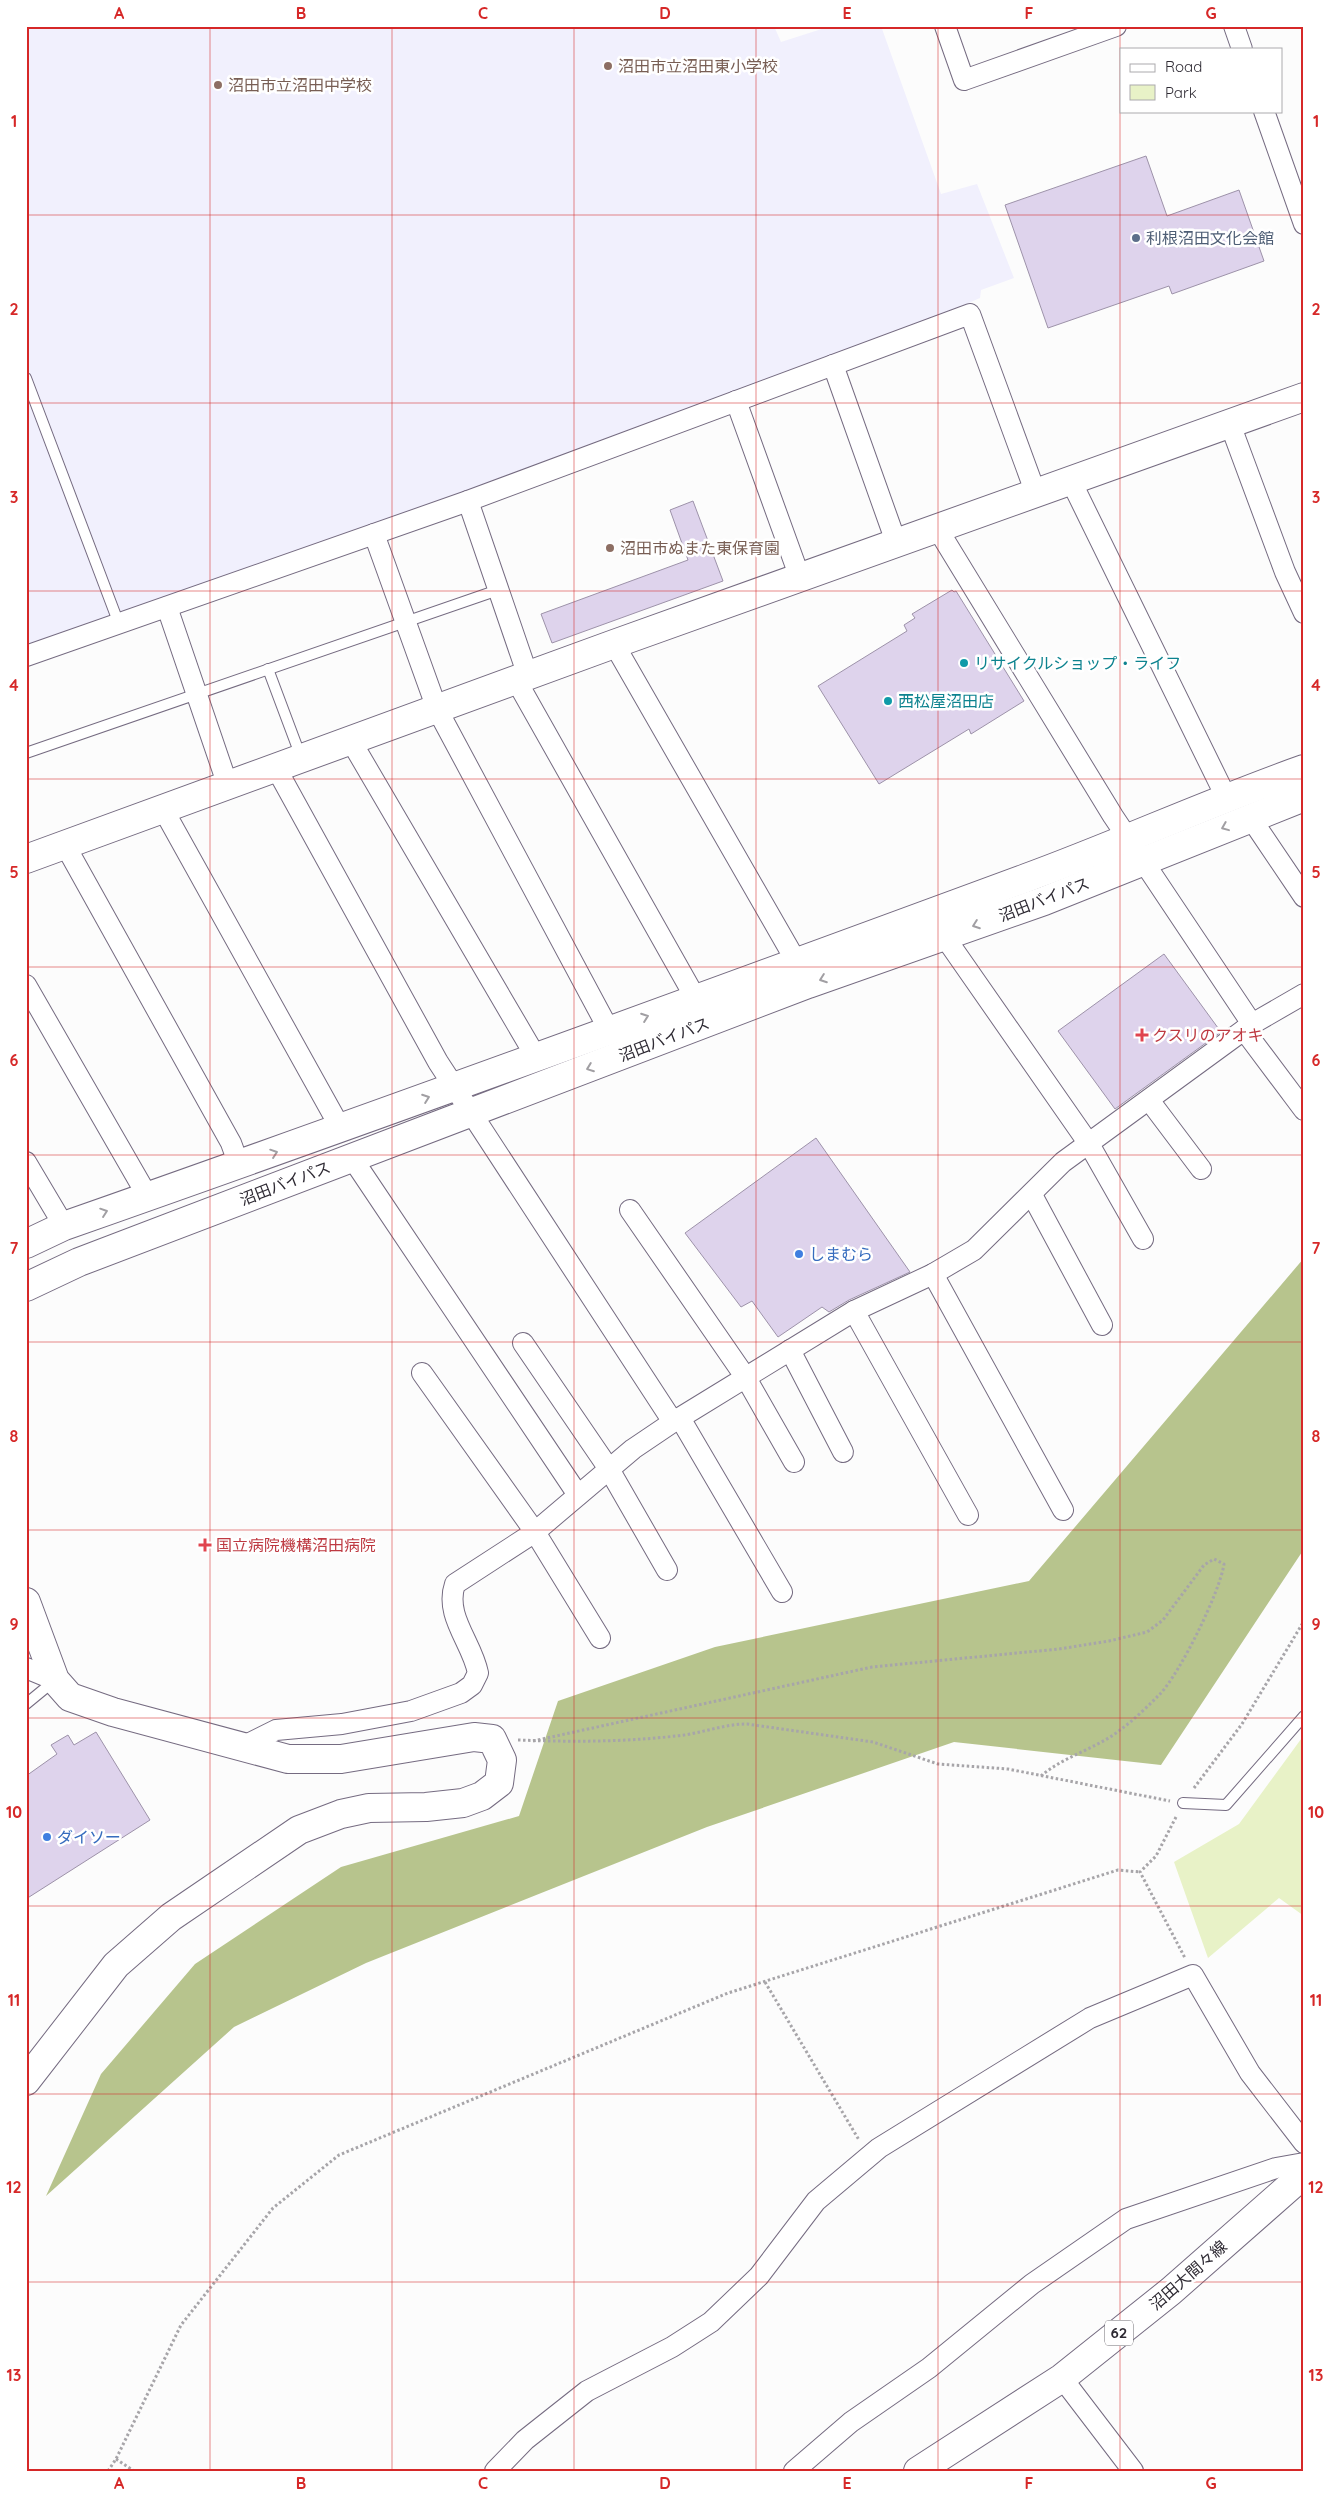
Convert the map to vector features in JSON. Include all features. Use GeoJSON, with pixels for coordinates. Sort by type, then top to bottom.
{"type":"FeatureCollection","features":[{"type":"Feature","properties":{"kind":"street"},"geometry":{"type":"LineString","coordinates":[[945,26],[964,80],[1116,26]]}},
{"type":"Feature","properties":{"kind":"street"},"geometry":{"type":"LineString","coordinates":[[1234,26],[1242,48]]}},
{"type":"Feature","properties":{"kind":"street"},"geometry":{"type":"LineString","coordinates":[[1264,112],[1304,224]]}},
{"type":"Feature","properties":{"kind":"street"},"geometry":{"type":"LineString","coordinates":[[26,656],[468,501],[970,314],[1036,494]]}},
{"type":"Feature","properties":{"kind":"street"},"geometry":{"type":"LineString","coordinates":[[833,365],[896,542]]}},
{"type":"Feature","properties":{"kind":"street"},"geometry":{"type":"LineString","coordinates":[[26,859],[896,542],[1036,494],[1304,397]]}},
{"type":"Feature","properties":{"kind":"street"},"geometry":{"type":"LineString","coordinates":[[736,401],[800,578]]}},
{"type":"Feature","properties":{"kind":"street"},"geometry":{"type":"LineString","coordinates":[[1230,424],[1285,572],[1304,613]]}},
{"type":"Feature","properties":{"kind":"street"},"geometry":{"type":"LineString","coordinates":[[1071,481],[1226,797]]}},
{"type":"Feature","properties":{"kind":"street"},"geometry":{"type":"LineString","coordinates":[[468,501],[498,590],[522,678],[696,999]]}},
{"type":"Feature","properties":{"kind":"street"},"geometry":{"type":"LineString","coordinates":[[937,528],[1127,837],[1248,1027],[1304,1110]]}},
{"type":"Feature","properties":{"kind":"street"},"geometry":{"type":"LineString","coordinates":[[374,534],[437,709],[609,1030]]}},
{"type":"Feature","properties":{"kind":"street"},"geometry":{"type":"LineString","coordinates":[[168,607],[228,786]]}},
{"type":"Feature","properties":{"kind":"street"},"geometry":{"type":"LineString","coordinates":[[614,644],[796,962]]}},
{"type":"Feature","properties":{"kind":"street"},"geometry":{"type":"LineString","coordinates":[[351,741],[536,1058]]}},
{"type":"Feature","properties":{"kind":"street"},"geometry":{"type":"LineString","coordinates":[[289,764],[438,1062],[676,1420],[782,1592]]}},
{"type":"Feature","properties":{"kind":"street","name":"沼田バイパス"},"geometry":{"type":"LineString","coordinates":[[26,1244],[64,1226],[341,1130],[1031,876],[1226,797],[1304,769]]}},
{"type":"Feature","properties":{"kind":"street","name":"沼田バイパス"},"geometry":{"type":"LineString","coordinates":[[26,1287],[79,1262],[799,988],[1044,901],[1304,797]]}},
{"type":"Feature","properties":{"kind":"street"},"geometry":{"type":"LineString","coordinates":[[163,809],[341,1130]]}},
{"type":"Feature","properties":{"kind":"street"},"geometry":{"type":"LineString","coordinates":[[1250,817],[1304,897]]}},
{"type":"Feature","properties":{"kind":"street"},"geometry":{"type":"LineString","coordinates":[[65,845],[231,1143],[240,1165]]}},
{"type":"Feature","properties":{"kind":"street"},"geometry":{"type":"LineString","coordinates":[[944,936],[1089,1144],[1143,1239]]}},
{"type":"Feature","properties":{"kind":"street"},"geometry":{"type":"LineString","coordinates":[[26,985],[148,1197]]}},
{"type":"Feature","properties":{"kind":"street"},"geometry":{"type":"LineString","coordinates":[[242,1748],[276,1730],[342,1724],[411,1711],[461,1693],[472,1684],[478,1673],[470,1647],[453,1614],[450,1597],[455,1584],[535,1532],[609,1468],[676,1420],[854,1311],[932,1274],[974,1250],[1032,1195],[1063,1162],[1248,1027],[1304,994]]}},
{"type":"Feature","properties":{"kind":"street"},"geometry":{"type":"LineString","coordinates":[[1149,1100],[1201,1170]]}},
{"type":"Feature","properties":{"kind":"street"},"geometry":{"type":"LineString","coordinates":[[352,1158],[578,1495]]}},
{"type":"Feature","properties":{"kind":"street"},"geometry":{"type":"LineString","coordinates":[[26,1162],[64,1226]]}},
{"type":"Feature","properties":{"kind":"street"},"geometry":{"type":"LineString","coordinates":[[1032,1195],[1102,1325]]}},
{"type":"Feature","properties":{"kind":"street"},"geometry":{"type":"LineString","coordinates":[[630,1210],[746,1378],[794,1462]]}},
{"type":"Feature","properties":{"kind":"street"},"geometry":{"type":"LineString","coordinates":[[932,1274],[1063,1510]]}},
{"type":"Feature","properties":{"kind":"street"},"geometry":{"type":"LineString","coordinates":[[854,1311],[968,1515]]}},
{"type":"Feature","properties":{"kind":"street"},"geometry":{"type":"LineString","coordinates":[[522,1343],[609,1468],[667,1570]]}},
{"type":"Feature","properties":{"kind":"street"},"geometry":{"type":"LineString","coordinates":[[790,1350],[843,1452]]}},
{"type":"Feature","properties":{"kind":"street"},"geometry":{"type":"LineString","coordinates":[[422,1373],[535,1532],[600,1638]]}},
{"type":"Feature","properties":{"kind":"street"},"geometry":{"type":"LineString","coordinates":[[26,1602],[55,1680],[70,1697],[113,1712],[288,1759],[341,1759],[474,1737],[492,1739],[502,1760],[499,1783],[482,1796],[463,1803],[426,1807],[369,1808],[341,1814],[299,1830],[171,1917],[116,1965],[26,2081]]}},
{"type":"Feature","properties":{"kind":"street"},"geometry":{"type":"LineString","coordinates":[[26,1668],[55,1680]]}},
{"type":"Feature","properties":{"kind":"street"},"geometry":{"type":"LineString","coordinates":[[494,2471],[525,2440],[587,2391],[672,2347],[711,2322],[759,2276],[816,2201],[868,2156],[1090,2018],[1193,1975],[1250,2073],[1304,2143]]}},
{"type":"Feature","properties":{"kind":"street"},"geometry":{"type":"LineString","coordinates":[[794,2471],[851,2422],[929,2368],[1032,2284],[1126,2219],[1276,2168],[1304,2163]]}},
{"type":"Feature","properties":{"kind":"street","name":"沼田大間々線"},"geometry":{"type":"LineString","coordinates":[[918,2471],[1062,2378],[1171,2291],[1304,2174]]}},
{"type":"Feature","properties":{"kind":"street"},"geometry":{"type":"LineString","coordinates":[[1062,2378],[1133,2471]]}},
{"type":"Feature","properties":{"kind":"lane"},"geometry":{"type":"LineString","coordinates":[[26,378],[119,624]]}},
{"type":"Feature","properties":{"kind":"lane"},"geometry":{"type":"LineString","coordinates":[[26,753],[405,620],[498,590]]}},
{"type":"Feature","properties":{"kind":"lane"},"geometry":{"type":"LineString","coordinates":[[268,669],[289,764]]}},
{"type":"Feature","properties":{"kind":"lane"},"geometry":{"type":"LineString","coordinates":[[26,1704],[55,1680]]}},
{"type":"Feature","properties":{"kind":"lane"},"geometry":{"type":"LineString","coordinates":[[1183,1803],[1226,1805],[1304,1716]]}},
{"type":"Feature","properties":{"kind":"path"},"geometry":{"type":"LineString","coordinates":[[533,1740],[872,1668],[1059,1649],[1109,1641],[1147,1632],[1164,1620],[1204,1564],[1214,1559],[1224,1564],[1222,1580],[1192,1640],[1161,1692],[1120,1730],[1078,1755],[1053,1765],[1041,1776]]}},
{"type":"Feature","properties":{"kind":"path"},"geometry":{"type":"LineString","coordinates":[[1140,1872],[1156,1856],[1183,1803],[1242,1724],[1304,1620]]}},
{"type":"Feature","properties":{"kind":"path"},"geometry":{"type":"LineString","coordinates":[[492,1739],[612,1741],[678,1736],[734,1724],[747,1724],[872,1742],[938,1764],[1008,1769],[1183,1803]]}},
{"type":"Feature","properties":{"kind":"path"},"geometry":{"type":"LineString","coordinates":[[108,2471],[116,2459],[182,2325],[273,2208],[339,2155],[728,1993],[1118,1870],[1140,1872]]}},
{"type":"Feature","properties":{"kind":"path"},"geometry":{"type":"LineString","coordinates":[[1140,1872],[1193,1975]]}},
{"type":"Feature","properties":{"kind":"path"},"geometry":{"type":"LineString","coordinates":[[765,1982],[868,2156]]}},
{"type":"Feature","properties":{"kind":"path"},"geometry":{"type":"LineString","coordinates":[[116,2459],[134,2471]]}},
{"type":"Feature","properties":{"kind":"shaded area"},"geometry":{"type":"Polygon","coordinates":[[[26,26],[774,26],[781,42],[831,26],[881,26],[941,194],[977,184],[1014,278],[981,290],[980,298],[946,313],[563,458],[26,646],[26,26]]]}},
{"type":"Feature","properties":{"kind":"green space"},"geometry":{"type":"Polygon","coordinates":[[[1304,1258],[1304,1549],[1161,1765],[954,1742],[707,1827],[366,1963],[234,2027],[46,2196],[101,2074],[195,1964],[341,1867],[519,1816],[558,1701],[715,1647],[1029,1581],[1304,1258]]]}},
{"type":"Feature","properties":{"kind":"green space"},"geometry":{"type":"Polygon","coordinates":[[[1304,1735],[1304,1916],[1279,1898],[1208,1958],[1174,1862],[1239,1824],[1304,1735]]]}},
{"type":"Feature","properties":{"kind":"building","name":"利根沼田文化会館"},"geometry":{"type":"Polygon","coordinates":[[[1146,156],[1167,216],[1239,190],[1264,261],[1172,294],[1169,286],[1048,328],[1005,205],[1146,156]]]}},
{"type":"Feature","properties":{"kind":"building"},"geometry":{"type":"Polygon","coordinates":[[[693,501],[723,581],[552,643],[541,614],[688,560],[670,510],[693,501]]]}},
{"type":"Feature","properties":{"kind":"building"},"geometry":{"type":"Polygon","coordinates":[[[952,590],[956,591],[1024,701],[971,734],[969,729],[879,784],[818,686],[907,631],[904,625],[915,618],[912,614],[952,590]]]}},
{"type":"Feature","properties":{"kind":"building","name":"クスリのアオキ"},"geometry":{"type":"Polygon","coordinates":[[[1164,954],[1221,1032],[1115,1109],[1058,1031],[1164,954]]]}},
{"type":"Feature","properties":{"kind":"building","name":"しまむら"},"geometry":{"type":"Polygon","coordinates":[[[816,1138],[910,1272],[849,1300],[829,1312],[822,1307],[778,1337],[752,1301],[741,1307],[685,1233],[816,1138]]]}},
{"type":"Feature","properties":{"kind":"building"},"geometry":{"type":"Polygon","coordinates":[[[96,1732],[150,1820],[26,1899],[26,1776],[57,1754],[51,1745],[68,1735],[74,1745],[96,1732]]]}},
{"type":"Feature","properties":{"kind":"place","name":"沼田市立沼田東小学校"},"geometry":{"type":"Point","coordinates":[608,66]}},
{"type":"Feature","properties":{"kind":"place","name":"沼田市立沼田中学校"},"geometry":{"type":"Point","coordinates":[218,85]}},
{"type":"Feature","properties":{"kind":"place","name":"利根沼田文化会館"},"geometry":{"type":"Point","coordinates":[1136,238]}},
{"type":"Feature","properties":{"kind":"place","name":"沼田市ぬまた東保育園"},"geometry":{"type":"Point","coordinates":[610,548]}},
{"type":"Feature","properties":{"kind":"place","name":"リサイクルショップ・ライフ"},"geometry":{"type":"Point","coordinates":[964,663]}},
{"type":"Feature","properties":{"kind":"place","name":"西松屋沼田店"},"geometry":{"type":"Point","coordinates":[888,701]}},
{"type":"Feature","properties":{"kind":"place","name":"クスリのアオキ"},"geometry":{"type":"Point","coordinates":[1142,1035]}},
{"type":"Feature","properties":{"kind":"place","name":"しまむら"},"geometry":{"type":"Point","coordinates":[799,1254]}},
{"type":"Feature","properties":{"kind":"place","name":"国立病院機構沼田病院"},"geometry":{"type":"Point","coordinates":[205,1545]}},
{"type":"Feature","properties":{"kind":"place","name":"ダイソー"},"geometry":{"type":"Point","coordinates":[47,1837]}}]}
